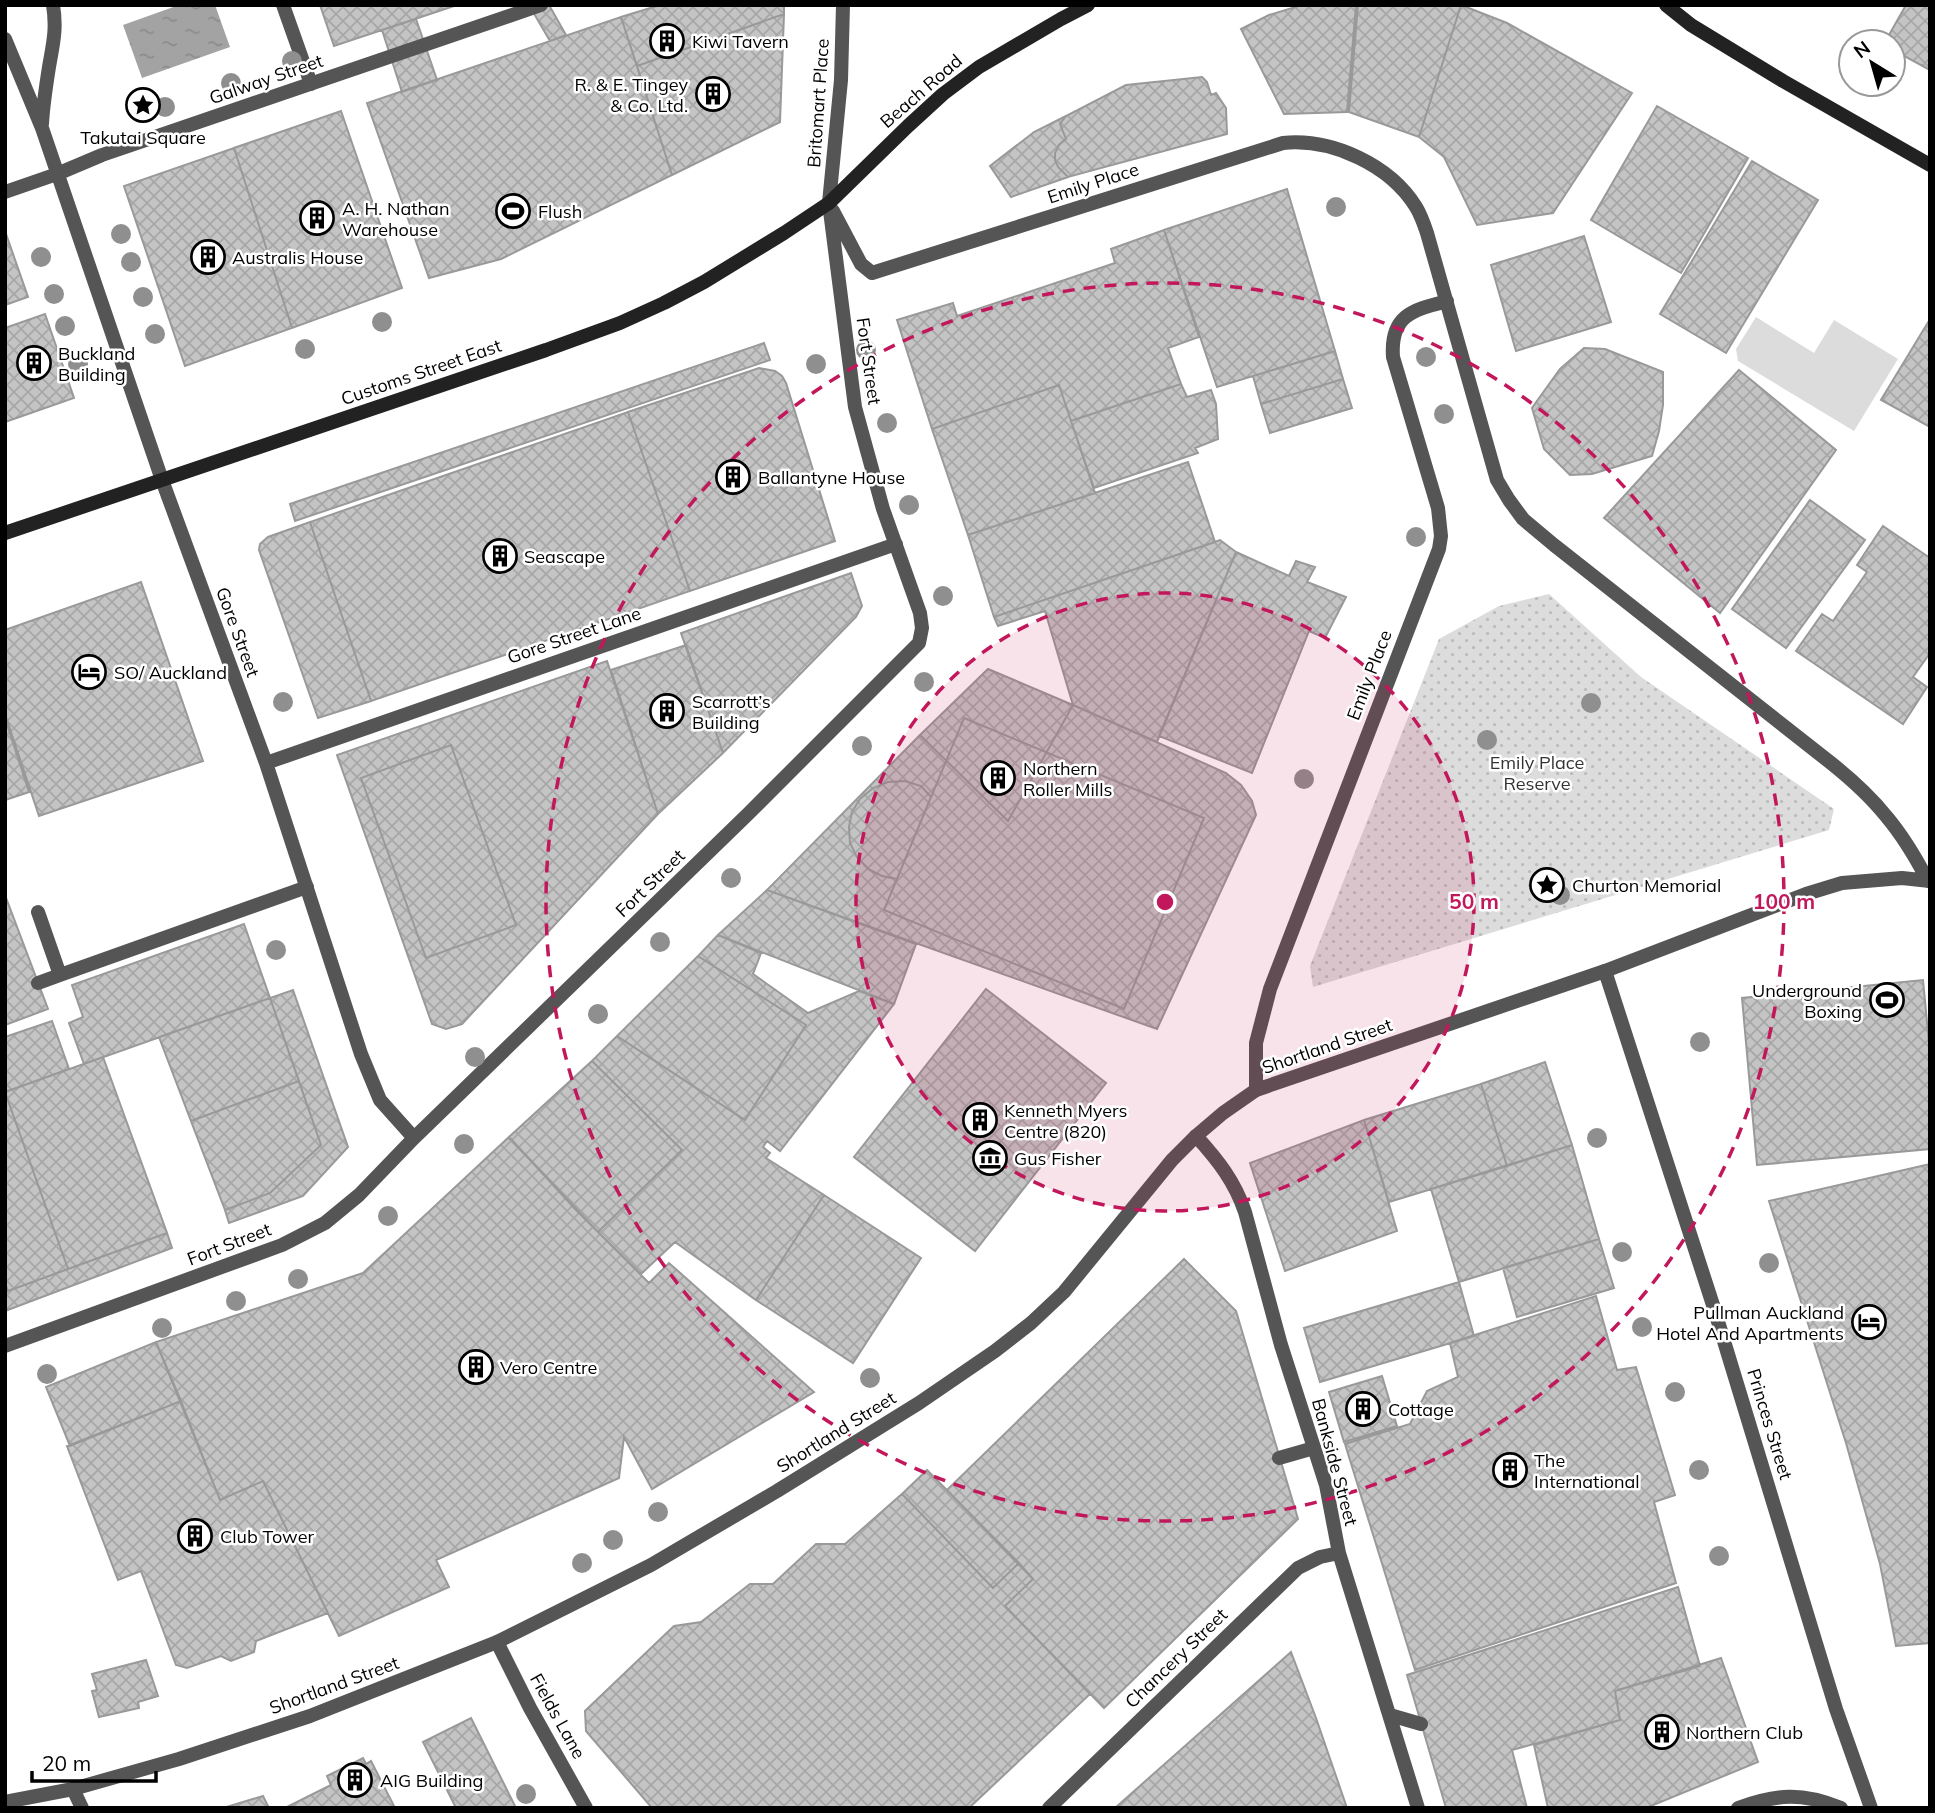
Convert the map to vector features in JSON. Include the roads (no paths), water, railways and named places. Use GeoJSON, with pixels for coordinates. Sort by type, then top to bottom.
{"type":"FeatureCollection","features":[{"type":"Feature","properties":{"kind":"main road","name":"Beach Road"},"geometry":{"type":"LineString","coordinates":[[829,203],[943,94],[979,67],[1088,5]]}},
{"type":"Feature","properties":{"kind":"main road"},"geometry":{"type":"LineString","coordinates":[[1666,5],[1691,24],[1783,81],[1930,165]]}},
{"type":"Feature","properties":{"kind":"main road","name":"Customs Street East"},"geometry":{"type":"LineString","coordinates":[[5,533],[620,323],[704,282],[829,203]]}},
{"type":"Feature","properties":{"kind":"street","name":"Gore Street"},"geometry":{"type":"LineString","coordinates":[[42,128],[56,23],[53,5]]}},
{"type":"Feature","properties":{"kind":"street"},"geometry":{"type":"LineString","coordinates":[[283,5],[311,84]]}},
{"type":"Feature","properties":{"kind":"street","name":"Galway Street"},"geometry":{"type":"LineString","coordinates":[[5,192],[102,155],[541,5]]}},
{"type":"Feature","properties":{"kind":"street","name":"Britomart Place"},"geometry":{"type":"LineString","coordinates":[[829,203],[841,80],[843,5]]}},
{"type":"Feature","properties":{"kind":"street","name":"Gore Street"},"geometry":{"type":"LineString","coordinates":[[5,39],[42,128],[162,480],[266,763],[361,1054],[380,1100],[414,1138]]}},
{"type":"Feature","properties":{"kind":"street","name":"Emily Place"},"geometry":{"type":"LineString","coordinates":[[829,203],[861,264],[872,273],[1283,143],[1313,143],[1375,166],[1405,193],[1417,208],[1427,233],[1497,480],[1523,519],[1861,788],[1887,816],[1929,881]]}},
{"type":"Feature","properties":{"kind":"street","name":"Fort Street"},"geometry":{"type":"LineString","coordinates":[[5,1346],[282,1245],[325,1223],[359,1195],[919,643],[922,628],[920,613],[883,509],[855,407],[829,203]]}},
{"type":"Feature","properties":{"kind":"street","name":"Emily Place"},"geometry":{"type":"LineString","coordinates":[[1256,1090],[1256,1043],[1270,989],[1439,549],[1441,536],[1438,508],[1392,343],[1396,328],[1404,318],[1415,310],[1447,301]]}},
{"type":"Feature","properties":{"kind":"street","name":"Gore Street Lane"},"geometry":{"type":"LineString","coordinates":[[266,763],[895,544]]}},
{"type":"Feature","properties":{"kind":"street","name":"Shortland Street"},"geometry":{"type":"LineString","coordinates":[[5,1802],[73,1789],[179,1759],[310,1716],[497,1642],[651,1565],[876,1430],[995,1351],[1031,1323],[1064,1293],[1151,1185],[1196,1136],[1256,1090],[1605,971],[1806,894],[1842,883],[1902,878],[1929,881]]}},
{"type":"Feature","properties":{"kind":"street"},"geometry":{"type":"LineString","coordinates":[[38,983],[307,887]]}},
{"type":"Feature","properties":{"kind":"street"},"geometry":{"type":"LineString","coordinates":[[38,912],[60,975]]}},
{"type":"Feature","properties":{"kind":"street","name":"Princes Street"},"geometry":{"type":"LineString","coordinates":[[1605,971],[1713,1305],[1836,1709],[1871,1808]]}},
{"type":"Feature","properties":{"kind":"street","name":"Bankside Street"},"geometry":{"type":"LineString","coordinates":[[1196,1136],[1218,1160],[1240,1195],[1281,1345],[1325,1485],[1339,1553],[1418,1808]]}},
{"type":"Feature","properties":{"kind":"street"},"geometry":{"type":"LineString","coordinates":[[1279,1458],[1314,1448]]}},
{"type":"Feature","properties":{"kind":"street","name":"Chancery Street"},"geometry":{"type":"LineString","coordinates":[[1049,1808],[1298,1568],[1320,1557],[1339,1553]]}},
{"type":"Feature","properties":{"kind":"street","name":"Fields Lane"},"geometry":{"type":"LineString","coordinates":[[497,1642],[530,1708],[586,1808]]}},
{"type":"Feature","properties":{"kind":"street"},"geometry":{"type":"LineString","coordinates":[[1390,1715],[1421,1724]]}},
{"type":"Feature","properties":{"kind":"street"},"geometry":{"type":"LineString","coordinates":[[73,1789],[82,1808]]}},
{"type":"Feature","properties":{"kind":"street"},"geometry":{"type":"LineString","coordinates":[[1738,1808],[1771,1797],[1787,1796],[1825,1801],[1841,1808]]}},
{"type":"Feature","properties":{"kind":"water"},"geometry":{"type":"Polygon","coordinates":[[[179,5],[215,5],[230,47],[142,78],[123,25],[179,5]]]}},
{"type":"Feature","properties":{"kind":"place","name":"Kiwi Tavern"},"geometry":{"type":"Point","coordinates":[667,41]}},
{"type":"Feature","properties":{"kind":"place","name":"R. & E. Tingey & Co. Ltd."},"geometry":{"type":"Point","coordinates":[713,94]}},
{"type":"Feature","properties":{"kind":"place","name":"Takutai Square"},"geometry":{"type":"Point","coordinates":[143,105]}},
{"type":"Feature","properties":{"kind":"place","name":"Flush"},"geometry":{"type":"Point","coordinates":[513,211]}},
{"type":"Feature","properties":{"kind":"place","name":"A. H. Nathan Warehouse"},"geometry":{"type":"Point","coordinates":[317,218]}},
{"type":"Feature","properties":{"kind":"place","name":"Australis House"},"geometry":{"type":"Point","coordinates":[208,257]}},
{"type":"Feature","properties":{"kind":"place","name":"Buckland Building"},"geometry":{"type":"Point","coordinates":[34,363]}},
{"type":"Feature","properties":{"kind":"place","name":"Ballantyne House"},"geometry":{"type":"Point","coordinates":[733,477]}},
{"type":"Feature","properties":{"kind":"place","name":"Seascape"},"geometry":{"type":"Point","coordinates":[500,556]}},
{"type":"Feature","properties":{"kind":"place","name":"SO/ Auckland"},"geometry":{"type":"Point","coordinates":[89,672]}},
{"type":"Feature","properties":{"kind":"place","name":"Scarrott’s Building"},"geometry":{"type":"Point","coordinates":[667,711]}},
{"type":"Feature","properties":{"kind":"place","name":"Northern Roller Mills"},"geometry":{"type":"Point","coordinates":[998,778]}},
{"type":"Feature","properties":{"kind":"place","name":"Churton Memorial"},"geometry":{"type":"Point","coordinates":[1547,885]}},
{"type":"Feature","properties":{"kind":"place","name":"Underground Boxing"},"geometry":{"type":"Point","coordinates":[1887,1000]}},
{"type":"Feature","properties":{"kind":"place","name":"Kenneth Myers Centre (820)"},"geometry":{"type":"Point","coordinates":[980,1120]}},
{"type":"Feature","properties":{"kind":"place","name":"Gus Fisher"},"geometry":{"type":"Point","coordinates":[990,1158]}},
{"type":"Feature","properties":{"kind":"place","name":"Pullman Auckland Hotel And Apartments"},"geometry":{"type":"Point","coordinates":[1869,1322]}},
{"type":"Feature","properties":{"kind":"place","name":"Vero Centre"},"geometry":{"type":"Point","coordinates":[476,1367]}},
{"type":"Feature","properties":{"kind":"place","name":"Cottage"},"geometry":{"type":"Point","coordinates":[1363,1409]}},
{"type":"Feature","properties":{"kind":"place","name":"The International"},"geometry":{"type":"Point","coordinates":[1510,1470]}},
{"type":"Feature","properties":{"kind":"place","name":"Club Tower"},"geometry":{"type":"Point","coordinates":[195,1536]}},
{"type":"Feature","properties":{"kind":"place","name":"Northern Club"},"geometry":{"type":"Point","coordinates":[1662,1732]}},
{"type":"Feature","properties":{"kind":"place","name":"AIG Building"},"geometry":{"type":"Point","coordinates":[355,1780]}},
{"type":"Feature","properties":{"kind":"park label","name":"Emily Place Reserve"},"geometry":{"type":"Point","coordinates":[1537,772]}}]}
